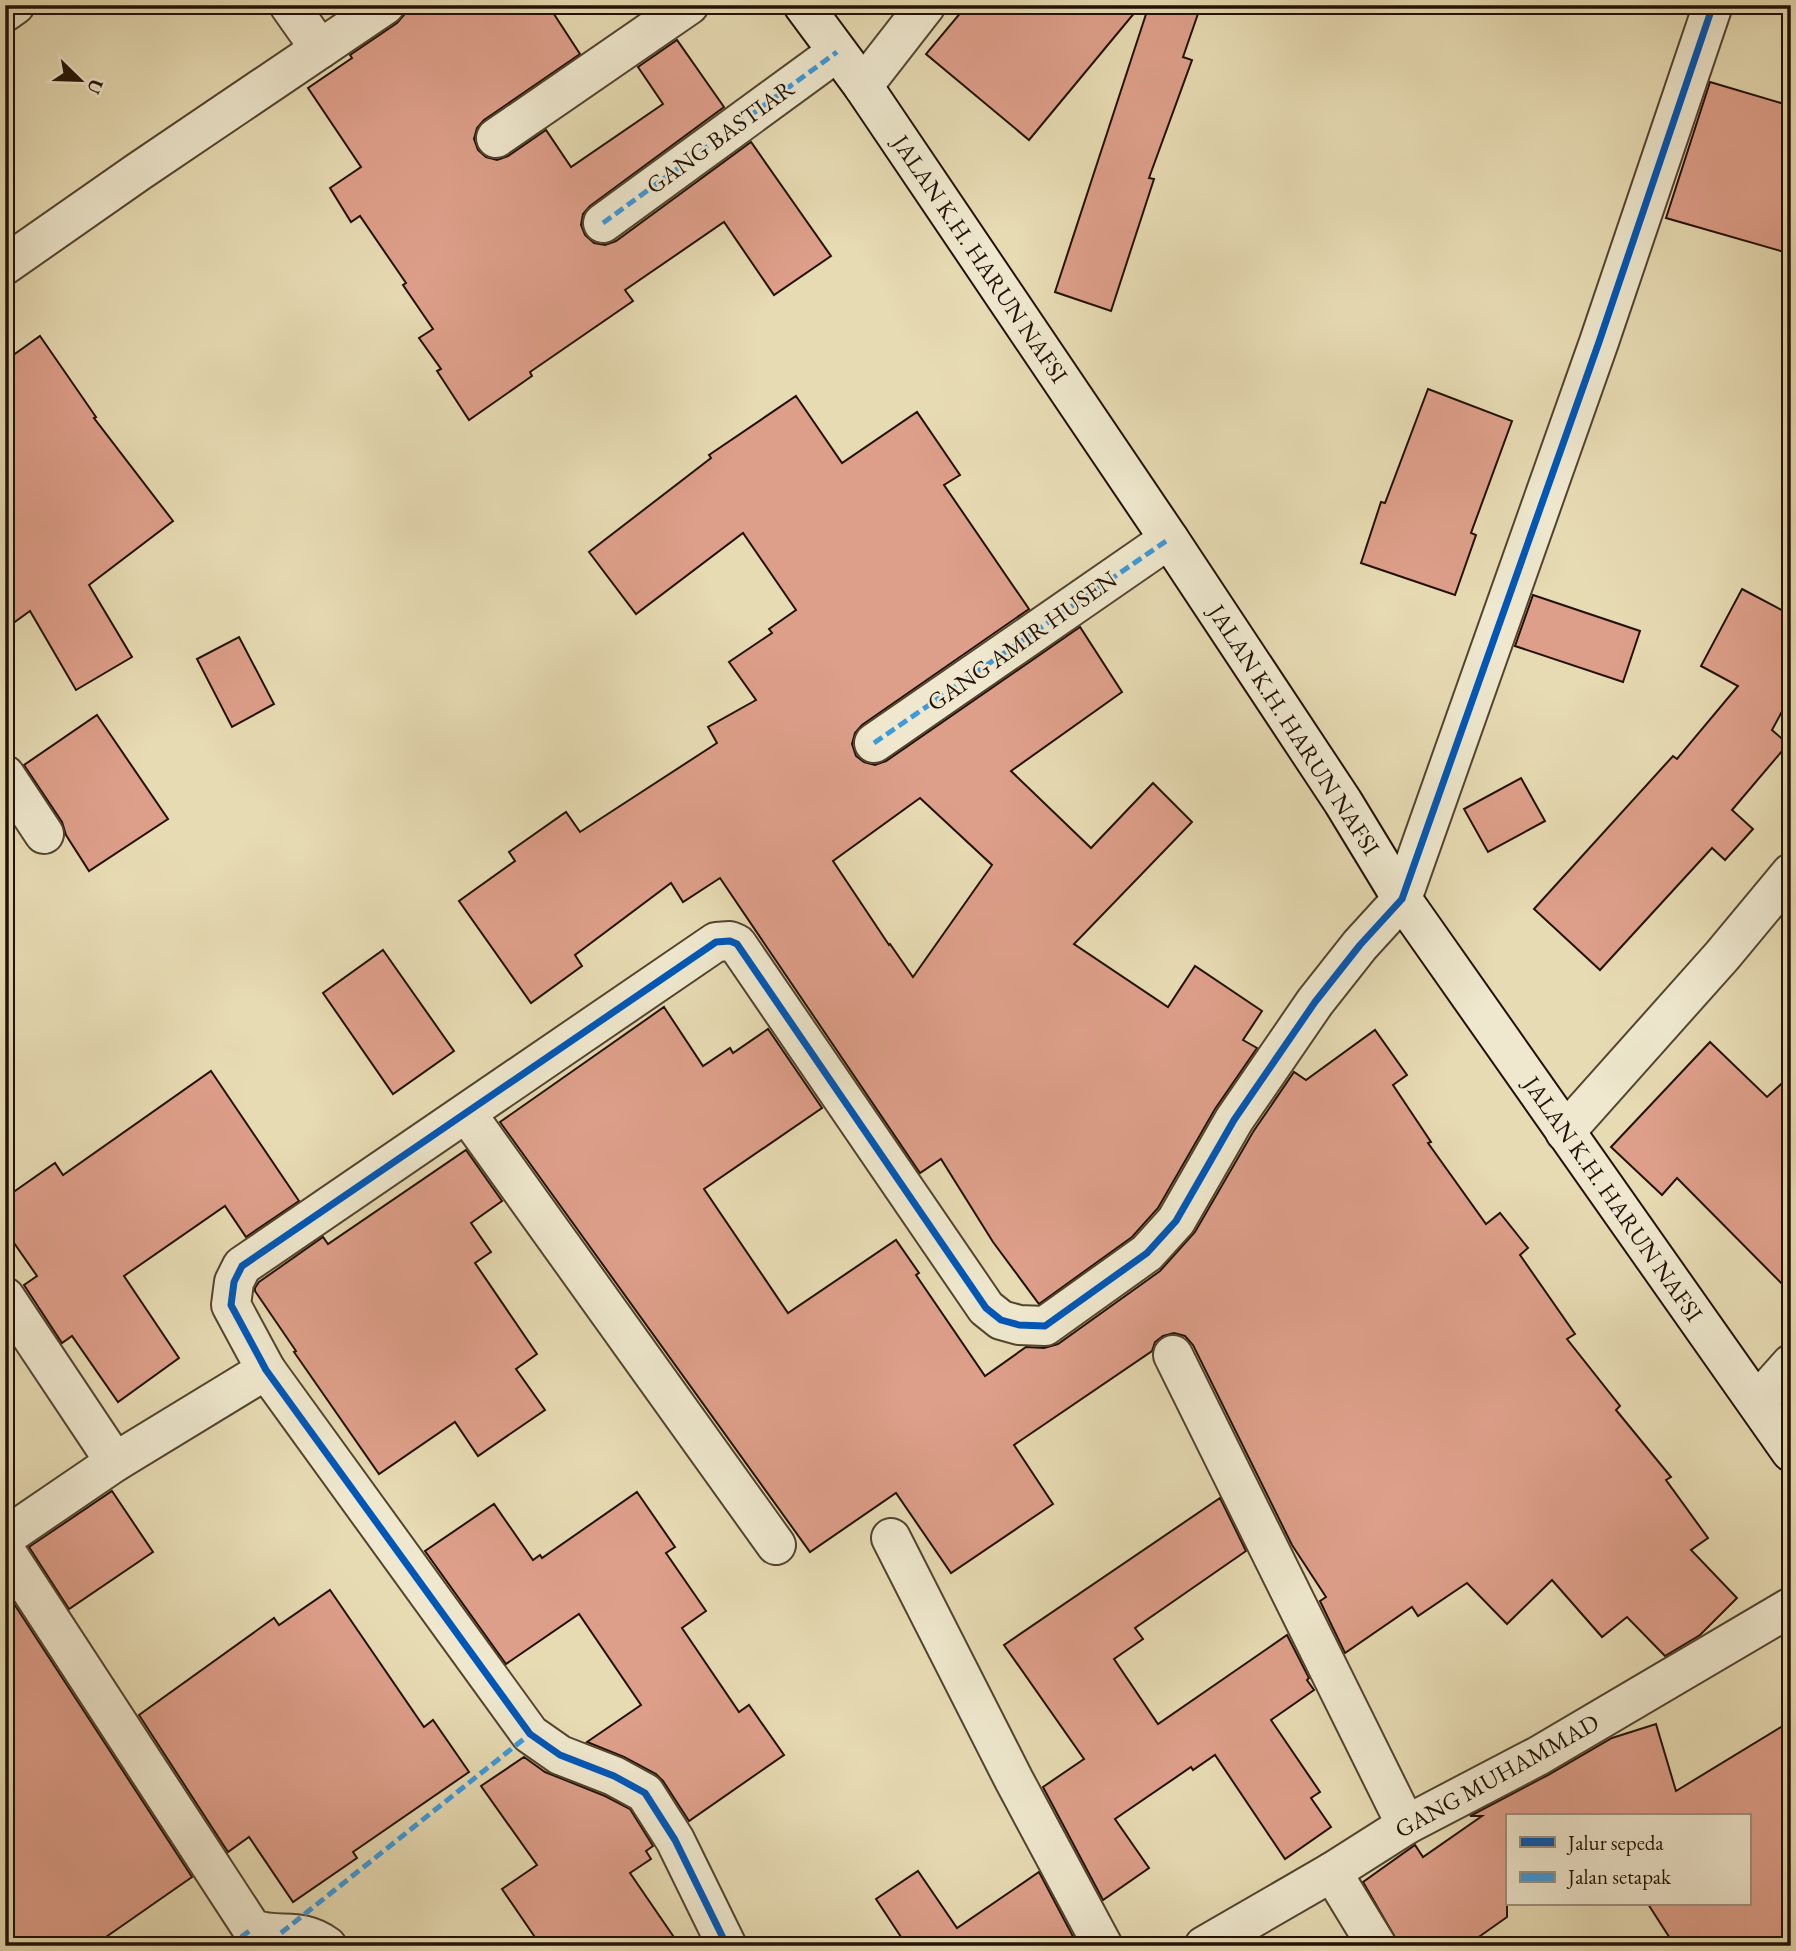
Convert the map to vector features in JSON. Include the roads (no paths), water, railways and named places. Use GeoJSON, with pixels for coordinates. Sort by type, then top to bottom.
{"type":"FeatureCollection","features":[{"type":"Feature","properties":{"kind":"street"},"geometry":{"type":"LineString","coordinates":[[5,12],[15,5]]}},
{"type":"Feature","properties":{"kind":"street"},"geometry":{"type":"LineString","coordinates":[[289,5],[320,49]]}},
{"type":"Feature","properties":{"kind":"street"},"geometry":{"type":"LineString","coordinates":[[5,265],[385,5]]}},
{"type":"Feature","properties":{"kind":"street"},"geometry":{"type":"LineString","coordinates":[[496,138],[689,5]]}},
{"type":"Feature","properties":{"kind":"street","name":"JALAN K.H. HARUN NAFSI"},"geometry":{"type":"LineString","coordinates":[[803,5],[863,86],[1169,539],[1343,802],[1402,898],[1791,1452]]}},
{"type":"Feature","properties":{"kind":"street"},"geometry":{"type":"LineString","coordinates":[[863,86],[926,5]]}},
{"type":"Feature","properties":{"kind":"street"},"geometry":{"type":"LineString","coordinates":[[727,1946],[675,1840],[645,1793],[614,1776],[560,1755],[530,1734],[266,1370],[231,1305],[234,1282],[242,1266],[716,942],[730,941],[737,944],[986,1308],[1001,1320],[1019,1325],[1045,1326],[1147,1253],[1176,1221],[1234,1120],[1315,1002],[1402,898],[1599,342],[1713,5]]}},
{"type":"Feature","properties":{"kind":"street","name":"GANG BASTIAR"},"geometry":{"type":"LineString","coordinates":[[603,223],[837,52]]}},
{"type":"Feature","properties":{"kind":"street","name":"GANG AMIR HUSEN"},"geometry":{"type":"LineString","coordinates":[[874,743],[1169,539]]}},
{"type":"Feature","properties":{"kind":"street"},"geometry":{"type":"LineString","coordinates":[[5,775],[44,834]]}},
{"type":"Feature","properties":{"kind":"street"},"geometry":{"type":"LineString","coordinates":[[1565,1132],[1713,966],[1791,873]]}},
{"type":"Feature","properties":{"kind":"street"},"geometry":{"type":"LineString","coordinates":[[467,1114],[776,1545]]}},
{"type":"Feature","properties":{"kind":"street"},"geometry":{"type":"LineString","coordinates":[[5,1297],[115,1462]]}},
{"type":"Feature","properties":{"kind":"street"},"geometry":{"type":"LineString","coordinates":[[1173,1355],[1406,1825]]}},
{"type":"Feature","properties":{"kind":"street"},"geometry":{"type":"LineString","coordinates":[[1757,1402],[1791,1364]]}},
{"type":"Feature","properties":{"kind":"street"},"geometry":{"type":"LineString","coordinates":[[5,1537],[115,1462],[266,1370]]}},
{"type":"Feature","properties":{"kind":"street"},"geometry":{"type":"LineString","coordinates":[[891,1538],[1014,1780],[1103,1946]]}},
{"type":"Feature","properties":{"kind":"street"},"geometry":{"type":"LineString","coordinates":[[5,1550],[253,1929],[265,1933],[313,1936],[327,1946]]}},
{"type":"Feature","properties":{"kind":"street","name":"GANG MUHAMMAD"},"geometry":{"type":"LineString","coordinates":[[1204,1946],[1332,1872],[1406,1825],[1538,1756],[1791,1608]]}},
{"type":"Feature","properties":{"kind":"street"},"geometry":{"type":"LineString","coordinates":[[1332,1872],[1377,1946]]}}]}
